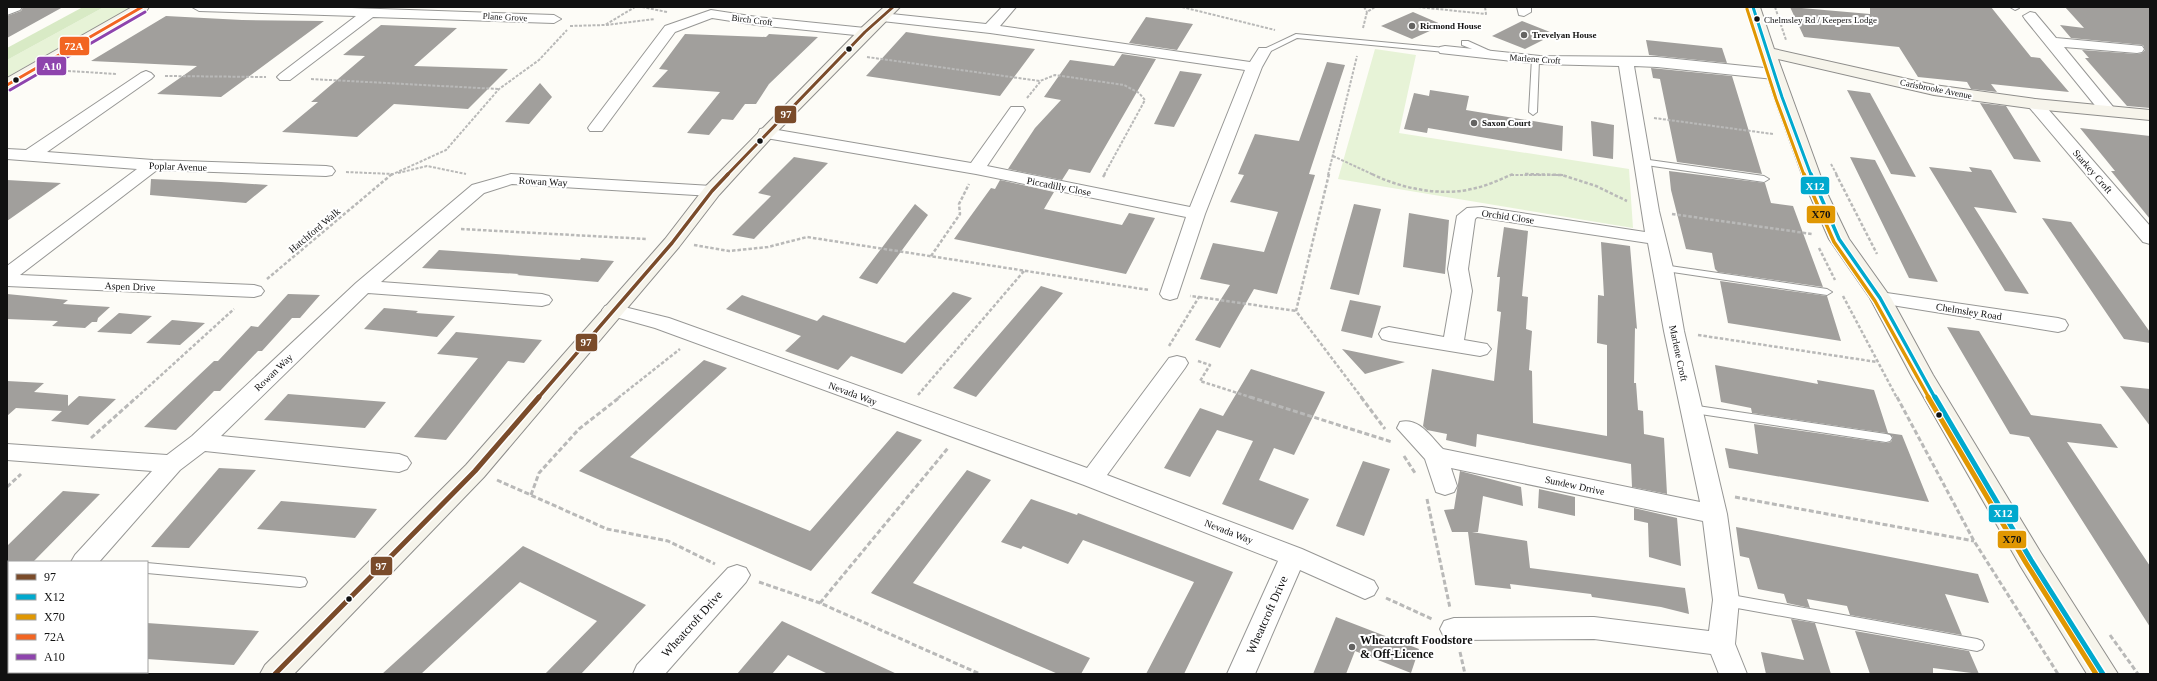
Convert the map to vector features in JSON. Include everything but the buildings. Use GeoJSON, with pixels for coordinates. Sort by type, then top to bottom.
{"type":"FeatureCollection","features":[{"type":"Feature","properties":{"kind":"street"},"geometry":{"type":"LineString","coordinates":[[7,11],[15,7]]}},
{"type":"Feature","properties":{"kind":"street"},"geometry":{"type":"LineString","coordinates":[[7,85],[142,7]]}},
{"type":"Feature","properties":{"kind":"street","name":"Plane Grove"},"geometry":{"type":"LineString","coordinates":[[199,7],[264,8],[368,14],[434,10],[554,19]]}},
{"type":"Feature","properties":{"kind":"street","name":"Plane Grove"},"geometry":{"type":"LineString","coordinates":[[534,18],[544,7]]}},
{"type":"Feature","properties":{"kind":"street"},"geometry":{"type":"LineString","coordinates":[[990,29],[1009,7]]}},
{"type":"Feature","properties":{"kind":"street"},"geometry":{"type":"LineString","coordinates":[[1753,7],[1774,74],[1817,191],[1840,239],[1880,298],[1922,375],[2031,560],[2103,674]]}},
{"type":"Feature","properties":{"kind":"street","name":"Birch Croft"},"geometry":{"type":"LineString","coordinates":[[596,128],[670,29],[710,11],[756,21],[865,32]]}},
{"type":"Feature","properties":{"kind":"street"},"geometry":{"type":"LineString","coordinates":[[275,674],[475,471],[612,310],[672,243],[712,191],[843,54],[887,12],[990,29],[1254,67]]}},
{"type":"Feature","properties":{"kind":"street"},"geometry":{"type":"LineString","coordinates":[[286,77],[368,14]]}},
{"type":"Feature","properties":{"kind":"street"},"geometry":{"type":"LineString","coordinates":[[2030,16],[2108,110]]}},
{"type":"Feature","properties":{"kind":"street"},"geometry":{"type":"LineString","coordinates":[[2126,35],[2143,51]]}},
{"type":"Feature","properties":{"kind":"street"},"geometry":{"type":"LineString","coordinates":[[2052,42],[2143,51]]}},
{"type":"Feature","properties":{"kind":"street"},"geometry":{"type":"LineString","coordinates":[[1170,294],[1196,214],[1254,67],[1264,50]]}},
{"type":"Feature","properties":{"kind":"street","name":"Marlene Croft"},"geometry":{"type":"LineString","coordinates":[[1445,50],[1535,60],[1657,62],[1774,74]]}},
{"type":"Feature","properties":{"kind":"street","name":"Carisbrooke Avenue"},"geometry":{"type":"LineString","coordinates":[[1767,52],[1792,56],[1934,90],[2035,104],[2150,115]]}},
{"type":"Feature","properties":{"kind":"street","name":"Marlene Croft"},"geometry":{"type":"LineString","coordinates":[[1626,62],[1636,115],[1650,211],[1663,268],[1674,331],[1712,503],[1726,600],[1721,644],[1733,674]]}},
{"type":"Feature","properties":{"kind":"street"},"geometry":{"type":"LineString","coordinates":[[31,155],[146,76]]}},
{"type":"Feature","properties":{"kind":"street","name":"Starkey Croft"},"geometry":{"type":"LineString","coordinates":[[2035,104],[2150,238]]}},
{"type":"Feature","properties":{"kind":"street"},"geometry":{"type":"LineString","coordinates":[[976,169],[1017,110]]}},
{"type":"Feature","properties":{"kind":"street","name":"Piccadilly Close"},"geometry":{"type":"LineString","coordinates":[[766,133],[976,169],[1196,214]]}},
{"type":"Feature","properties":{"kind":"street","name":"Poplar Avenue"},"geometry":{"type":"LineString","coordinates":[[7,154],[153,165],[326,171]]}},
{"type":"Feature","properties":{"kind":"street"},"geometry":{"type":"LineString","coordinates":[[7,275],[153,165]]}},
{"type":"Feature","properties":{"kind":"street","name":"Rowan Way"},"geometry":{"type":"LineString","coordinates":[[85,561],[172,464],[200,442],[363,287],[478,189],[511,179],[712,191]]}},
{"type":"Feature","properties":{"kind":"street","name":"Orchid Close"},"geometry":{"type":"LineString","coordinates":[[1453,345],[1462,291],[1458,269],[1466,216],[1473,212],[1482,212],[1656,239]]}},
{"type":"Feature","properties":{"kind":"street","name":"Aspen Drive"},"geometry":{"type":"LineString","coordinates":[[7,280],[254,291]]}},
{"type":"Feature","properties":{"kind":"street"},"geometry":{"type":"LineString","coordinates":[[363,287],[542,300]]}},
{"type":"Feature","properties":{"kind":"street","name":"Chelmsley Road"},"geometry":{"type":"LineString","coordinates":[[1880,298],[2058,325]]}},
{"type":"Feature","properties":{"kind":"street","name":"Nevada Way"},"geometry":{"type":"LineString","coordinates":[[612,310],[662,323],[961,433],[1092,479],[1293,556],[1365,588]]}},
{"type":"Feature","properties":{"kind":"street"},"geometry":{"type":"LineString","coordinates":[[1389,334],[1480,349]]}},
{"type":"Feature","properties":{"kind":"street"},"geometry":{"type":"LineString","coordinates":[[1092,479],[1186,361]]}},
{"type":"Feature","properties":{"kind":"street"},"geometry":{"type":"LineString","coordinates":[[1399,432],[1436,456],[1436,490]]}},
{"type":"Feature","properties":{"kind":"street"},"geometry":{"type":"LineString","coordinates":[[200,442],[399,462]]}},
{"type":"Feature","properties":{"kind":"street"},"geometry":{"type":"LineString","coordinates":[[7,452],[172,464]]}},
{"type":"Feature","properties":{"kind":"street","name":"Sundew Drrive"},"geometry":{"type":"LineString","coordinates":[[1436,456],[1712,503]]}},
{"type":"Feature","properties":{"kind":"street","name":"Wheatcroft Drive"},"geometry":{"type":"LineString","coordinates":[[1241,674],[1293,556]]}},
{"type":"Feature","properties":{"kind":"street","name":"Wheatcroft Drive"},"geometry":{"type":"LineString","coordinates":[[647,674],[737,575]]}},
{"type":"Feature","properties":{"kind":"street"},"geometry":{"type":"LineString","coordinates":[[1454,629],[1594,628],[1721,644]]}},
{"type":"Feature","properties":{"kind":"lane"},"geometry":{"type":"LineString","coordinates":[[1264,50],[1296,36],[1445,50]]}},
{"type":"Feature","properties":{"kind":"lane"},"geometry":{"type":"LineString","coordinates":[[1465,43],[1497,56]]}},
{"type":"Feature","properties":{"kind":"lane"},"geometry":{"type":"LineString","coordinates":[[1533,112],[1535,60]]}},
{"type":"Feature","properties":{"kind":"lane"},"geometry":{"type":"LineString","coordinates":[[1642,162],[1764,179]]}},
{"type":"Feature","properties":{"kind":"lane"},"geometry":{"type":"LineString","coordinates":[[1663,268],[1827,292]]}},
{"type":"Feature","properties":{"kind":"lane"},"geometry":{"type":"LineString","coordinates":[[1691,409],[1886,438]]}},
{"type":"Feature","properties":{"kind":"lane"},"geometry":{"type":"LineString","coordinates":[[148,568],[300,582]]}},
{"type":"Feature","properties":{"kind":"lane"},"geometry":{"type":"LineString","coordinates":[[1726,600],[1977,645]]}},
{"type":"Feature","properties":{"kind":"path"},"geometry":{"type":"LineString","coordinates":[[605,25],[634,7]]}},
{"type":"Feature","properties":{"kind":"path"},"geometry":{"type":"LineString","coordinates":[[1182,7],[1296,36]]}},
{"type":"Feature","properties":{"kind":"path"},"geometry":{"type":"LineString","coordinates":[[1364,7],[1367,12]]}},
{"type":"Feature","properties":{"kind":"path"},"geometry":{"type":"LineString","coordinates":[[1296,311],[1367,12],[1374,7]]}},
{"type":"Feature","properties":{"kind":"path"},"geometry":{"type":"LineString","coordinates":[[1418,7],[1486,14],[1485,7]]}},
{"type":"Feature","properties":{"kind":"path"},"geometry":{"type":"LineString","coordinates":[[1775,7],[1792,56]]}},
{"type":"Feature","properties":{"kind":"path"},"geometry":{"type":"LineString","coordinates":[[554,19],[560,24],[572,26],[605,25],[655,19]]}},
{"type":"Feature","properties":{"kind":"path","name":"Hatchford Walk"},"geometry":{"type":"LineString","coordinates":[[70,457],[254,291],[392,174],[446,150],[499,89],[539,60],[572,26]]}},
{"type":"Feature","properties":{"kind":"path"},"geometry":{"type":"LineString","coordinates":[[843,54],[1040,81],[1055,75],[1124,85],[1139,92],[1145,100],[1094,193]]}},
{"type":"Feature","properties":{"kind":"path"},"geometry":{"type":"LineString","coordinates":[[1017,110],[1040,81]]}},
{"type":"Feature","properties":{"kind":"path"},"geometry":{"type":"LineString","coordinates":[[1636,115],[1773,134]]}},
{"type":"Feature","properties":{"kind":"path"},"geometry":{"type":"LineString","coordinates":[[1770,128],[1776,142]]}},
{"type":"Feature","properties":{"kind":"path"},"geometry":{"type":"LineString","coordinates":[[1332,156],[1388,182],[1450,192],[1476,188],[1514,174],[1562,175],[1596,186],[1650,211],[1812,234]]}},
{"type":"Feature","properties":{"kind":"path"},"geometry":{"type":"LineString","coordinates":[[1830,163],[1880,260]]}},
{"type":"Feature","properties":{"kind":"path"},"geometry":{"type":"LineString","coordinates":[[326,171],[392,174],[427,166],[470,175],[478,189]]}},
{"type":"Feature","properties":{"kind":"path"},"geometry":{"type":"LineString","coordinates":[[931,256],[960,214],[959,204],[976,169]]}},
{"type":"Feature","properties":{"kind":"path"},"geometry":{"type":"LineString","coordinates":[[1809,227],[1837,284]]}},
{"type":"Feature","properties":{"kind":"path"},"geometry":{"type":"LineString","coordinates":[[692,244],[729,251],[768,247],[807,237],[1170,294],[1296,311],[1386,430]]}},
{"type":"Feature","properties":{"kind":"path"},"geometry":{"type":"LineString","coordinates":[[640,246],[645,240]]}},
{"type":"Feature","properties":{"kind":"path"},"geometry":{"type":"LineString","coordinates":[[904,412],[1024,271]]}},
{"type":"Feature","properties":{"kind":"path"},"geometry":{"type":"LineString","coordinates":[[1841,291],[1877,363],[1920,437],[1974,541],[2058,674]]}},
{"type":"Feature","properties":{"kind":"path"},"geometry":{"type":"LineString","coordinates":[[1199,297],[1166,350],[1186,361],[1210,365],[1200,381],[1395,443],[1399,432]]}},
{"type":"Feature","properties":{"kind":"path"},"geometry":{"type":"LineString","coordinates":[[1674,331],[1877,363]]}},
{"type":"Feature","properties":{"kind":"path"},"geometry":{"type":"LineString","coordinates":[[531,495],[539,473],[579,429],[696,336]]}},
{"type":"Feature","properties":{"kind":"path"},"geometry":{"type":"LineString","coordinates":[[820,603],[961,433]]}},
{"type":"Feature","properties":{"kind":"path"},"geometry":{"type":"LineString","coordinates":[[1403,455],[1416,474]]}},
{"type":"Feature","properties":{"kind":"path"},"geometry":{"type":"LineString","coordinates":[[1436,490],[1454,629]]}},
{"type":"Feature","properties":{"kind":"path"},"geometry":{"type":"LineString","coordinates":[[1712,503],[1974,541]]}},
{"type":"Feature","properties":{"kind":"path"},"geometry":{"type":"LineString","coordinates":[[1365,588],[1454,629]]}},
{"type":"Feature","properties":{"kind":"path"},"geometry":{"type":"LineString","coordinates":[[2106,630],[2138,674]]}},
{"type":"Feature","properties":{"kind":"green space"},"geometry":{"type":"Polygon","coordinates":[[[83,7],[104,7],[7,60],[7,48],[83,7]]]}},
{"type":"Feature","properties":{"kind":"green space"},"geometry":{"type":"Polygon","coordinates":[[[104,7],[132,7],[7,77],[7,60],[104,7]]]}},
{"type":"Feature","properties":{"kind":"green space"},"geometry":{"type":"Polygon","coordinates":[[[1375,49],[1416,55],[1399,133],[1629,169],[1633,228],[1338,179],[1375,49]]]}},
{"type":"Feature","properties":{"kind":"transit line","name":"72A"},"geometry":{"type":"LineString","coordinates":[[7,85],[142,7]]}},
{"type":"Feature","properties":{"kind":"transit line","name":"97"},"geometry":{"type":"LineString","coordinates":[[275,674],[475,471],[672,243],[712,191],[865,32],[893,7]]}},
{"type":"Feature","properties":{"kind":"transit line","name":"X12"},"geometry":{"type":"LineString","coordinates":[[1753,7],[1782,97],[1817,191],[1839,239],[1880,298],[1922,375],[2031,560],[2103,674]]}},
{"type":"Feature","properties":{"kind":"transit line","name":"X70"},"geometry":{"type":"LineString","coordinates":[[1747,9],[1776,99],[1811,193],[1834,242],[1875,301],[1917,378],[2026,563],[2096,674]]}},
{"type":"Feature","properties":{"kind":"transit line","name":"A10"},"geometry":{"type":"LineString","coordinates":[[10,90],[145,12]]}},
{"type":"Feature","properties":{"kind":"place","name":"Chelmsley Rd / Keepers Lodge"},"geometry":{"type":"Point","coordinates":[1757,19]}},
{"type":"Feature","properties":{"kind":"place","name":"Ricmond House"},"geometry":{"type":"Point","coordinates":[1412,26]}},
{"type":"Feature","properties":{"kind":"place","name":"Trevelyan House"},"geometry":{"type":"Point","coordinates":[1524,35]}},
{"type":"Feature","properties":{"kind":"place","name":"Saxon Court"},"geometry":{"type":"Point","coordinates":[1474,123]}},
{"type":"Feature","properties":{"kind":"place","name":"Wheatcroft Foodstore & Off-Licence"},"geometry":{"type":"Point","coordinates":[1352,647]}}]}
